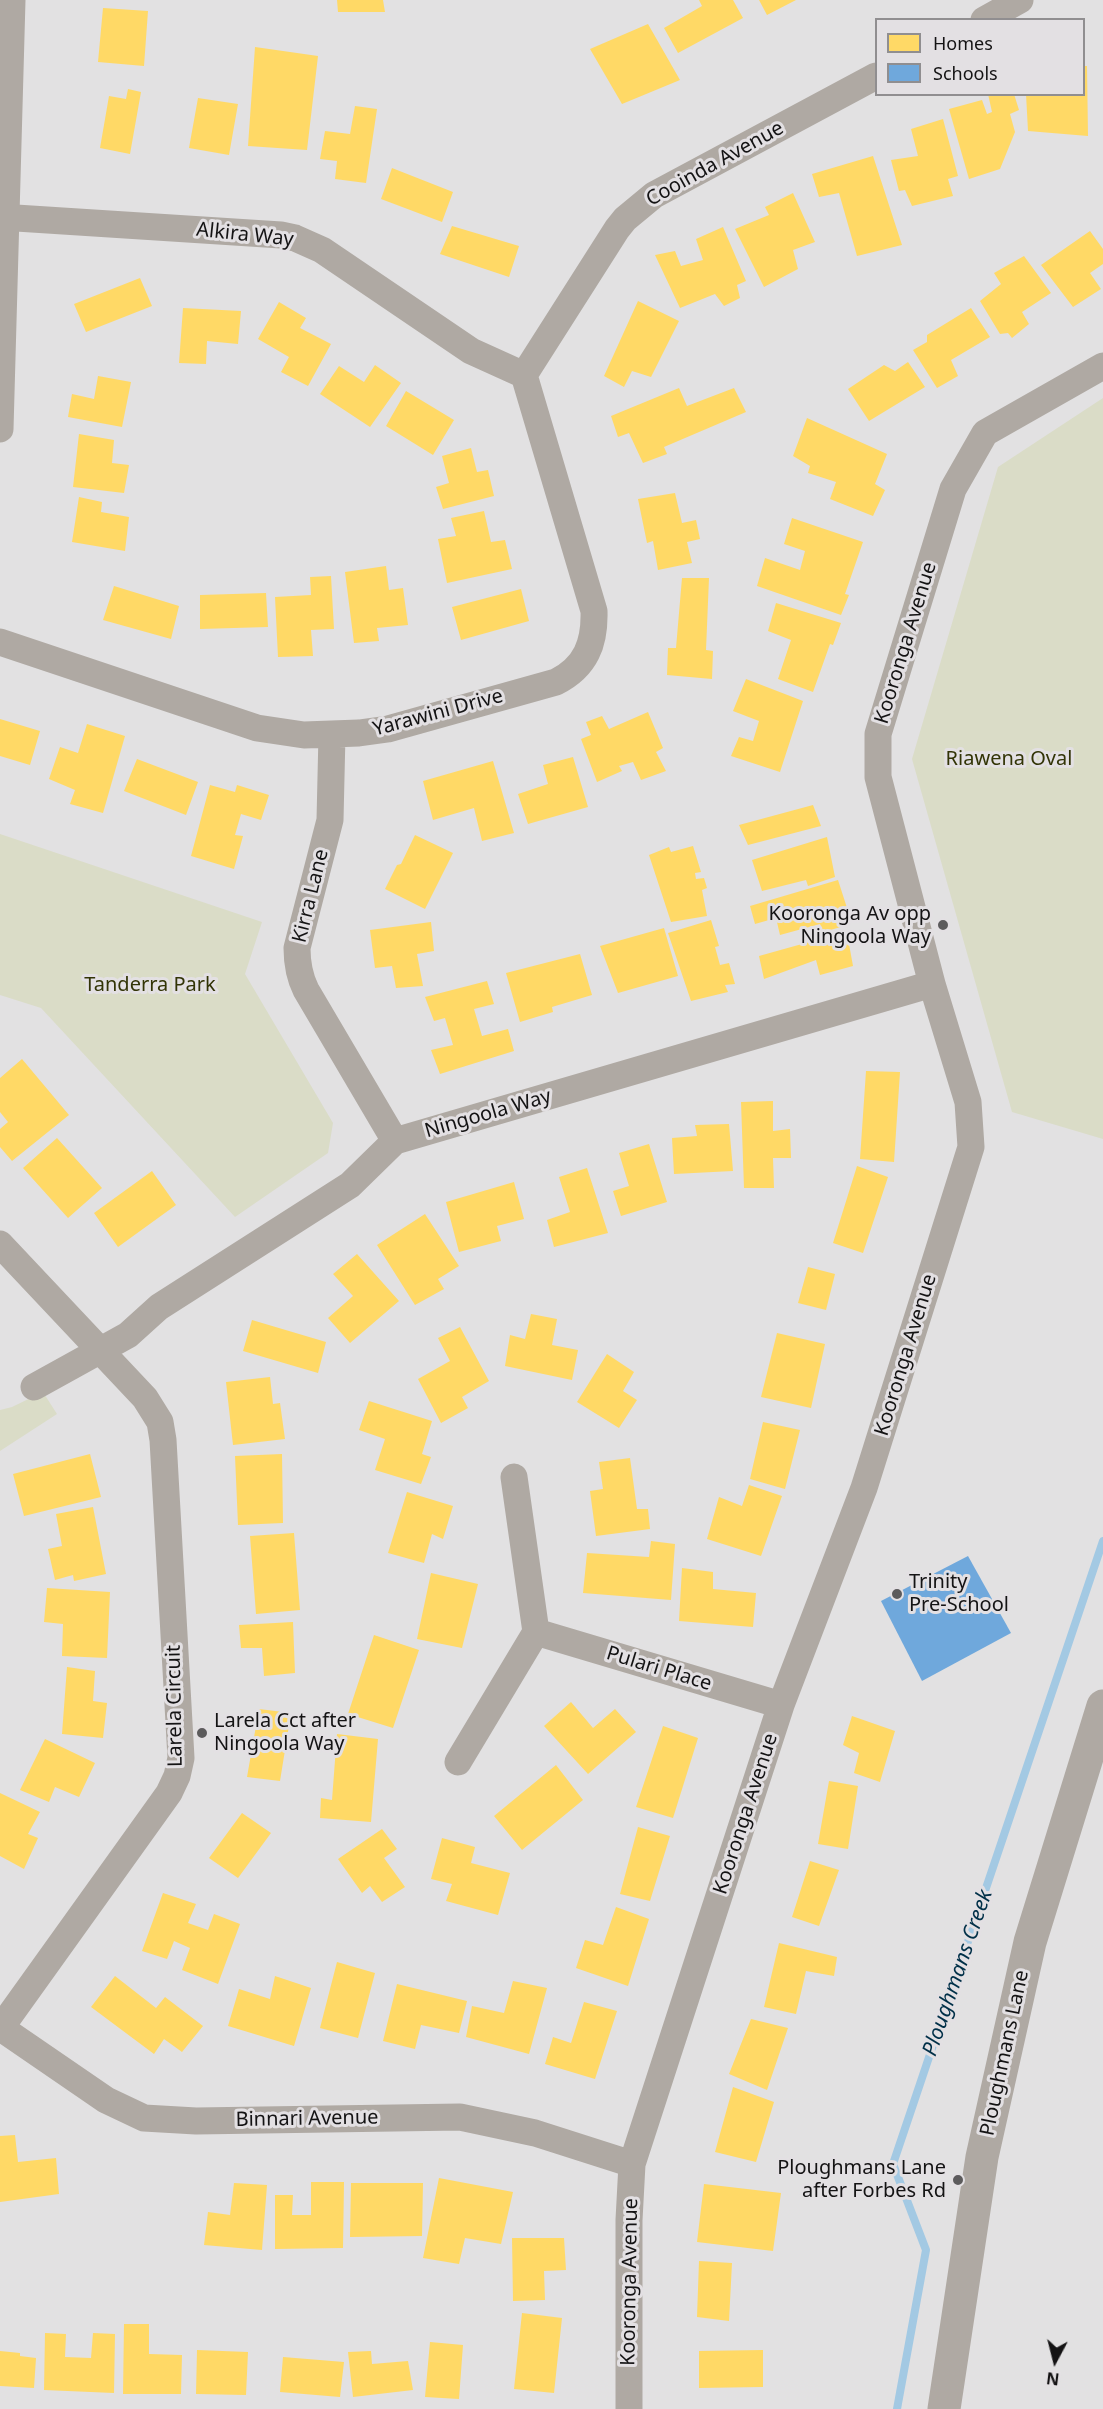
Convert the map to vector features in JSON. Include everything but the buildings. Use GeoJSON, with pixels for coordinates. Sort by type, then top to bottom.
{"type":"FeatureCollection","features":[{"type":"Feature","properties":{"kind":"street"},"geometry":{"type":"LineString","coordinates":[[0,429],[3,217],[12,0]]}},
{"type":"Feature","properties":{"kind":"street"},"geometry":{"type":"LineString","coordinates":[[988,18],[1020,0]]}},
{"type":"Feature","properties":{"kind":"street","name":"Cooinda Avenue"},"geometry":{"type":"LineString","coordinates":[[524,375],[617,229],[637,208],[654,195],[875,77]]}},
{"type":"Feature","properties":{"kind":"street","name":"Alkira Way"},"geometry":{"type":"LineString","coordinates":[[3,217],[281,235],[295,238],[322,250],[471,351],[524,375]]}},
{"type":"Feature","properties":{"kind":"street","name":"Kooronga Avenue"},"geometry":{"type":"LineString","coordinates":[[629,2409],[628,2220],[632,2164],[781,1705],[864,1488],[971,1147],[968,1102],[932,984],[878,777],[878,734],[953,489],[985,433],[1103,366]]}},
{"type":"Feature","properties":{"kind":"street","name":"Yarawini Drive"},"geometry":{"type":"LineString","coordinates":[[0,642],[239,724],[277,732],[332,734],[387,729],[556,682],[571,674],[589,648],[595,627],[594,611],[524,375]]}},
{"type":"Feature","properties":{"kind":"street","name":"Kirra Lane"},"geometry":{"type":"LineString","coordinates":[[332,734],[330,820],[297,948],[299,976],[395,1141]]}},
{"type":"Feature","properties":{"kind":"street","name":"Ningoola Way"},"geometry":{"type":"LineString","coordinates":[[98,1350],[128,1335],[159,1307],[350,1185],[395,1141],[932,984]]}},
{"type":"Feature","properties":{"kind":"street","name":"Larela Circuit"},"geometry":{"type":"LineString","coordinates":[[0,1244],[145,1398],[160,1422],[163,1440],[180,1758],[177,1776],[169,1793],[0,2029]]}},
{"type":"Feature","properties":{"kind":"street"},"geometry":{"type":"LineString","coordinates":[[34,1387],[98,1350]]}},
{"type":"Feature","properties":{"kind":"street"},"geometry":{"type":"LineString","coordinates":[[458,1762],[537,1632],[514,1477]]}},
{"type":"Feature","properties":{"kind":"street","name":"Pulari Place"},"geometry":{"type":"LineString","coordinates":[[537,1632],[781,1705]]}},
{"type":"Feature","properties":{"kind":"street","name":"Ploughmans Lane"},"geometry":{"type":"LineString","coordinates":[[944,2409],[982,2157],[1030,1942],[1103,1706]]}},
{"type":"Feature","properties":{"kind":"street","name":"Binnari Avenue"},"geometry":{"type":"LineString","coordinates":[[0,2029],[106,2100],[144,2118],[196,2121],[460,2117],[535,2133],[632,2164]]}},
{"type":"Feature","properties":{"kind":"green space","name":"Riawena Oval"},"geometry":{"type":"Polygon","coordinates":[[[1103,398],[1103,1139],[1012,1112],[912,759],[998,467],[1103,398]]]}},
{"type":"Feature","properties":{"kind":"green space","name":"Tanderra Park"},"geometry":{"type":"Polygon","coordinates":[[[0,834],[262,922],[245,974],[333,1123],[328,1153],[235,1217],[41,1008],[0,995],[0,834]]]}},
{"type":"Feature","properties":{"kind":"green space"},"geometry":{"type":"Polygon","coordinates":[[[43,1392],[57,1414],[0,1451],[0,1410],[12,1407],[43,1392]]]}},
{"type":"Feature","properties":{"kind":"waterway","name":"Ploughmans Creek"},"geometry":{"type":"LineString","coordinates":[[897,2409],[926,2250],[893,2164],[1103,1541]]}},
{"type":"Feature","properties":{"kind":"place","name":"Kooronga Av opp Ningoola Way"},"geometry":{"type":"Point","coordinates":[943,925]}},
{"type":"Feature","properties":{"kind":"place","name":"Trinity Pre-School"},"geometry":{"type":"Point","coordinates":[897,1594]}},
{"type":"Feature","properties":{"kind":"place","name":"Larela Cct after Ningoola Way"},"geometry":{"type":"Point","coordinates":[202,1733]}},
{"type":"Feature","properties":{"kind":"place","name":"Ploughmans Lane after Forbes Rd"},"geometry":{"type":"Point","coordinates":[958,2180]}}]}
